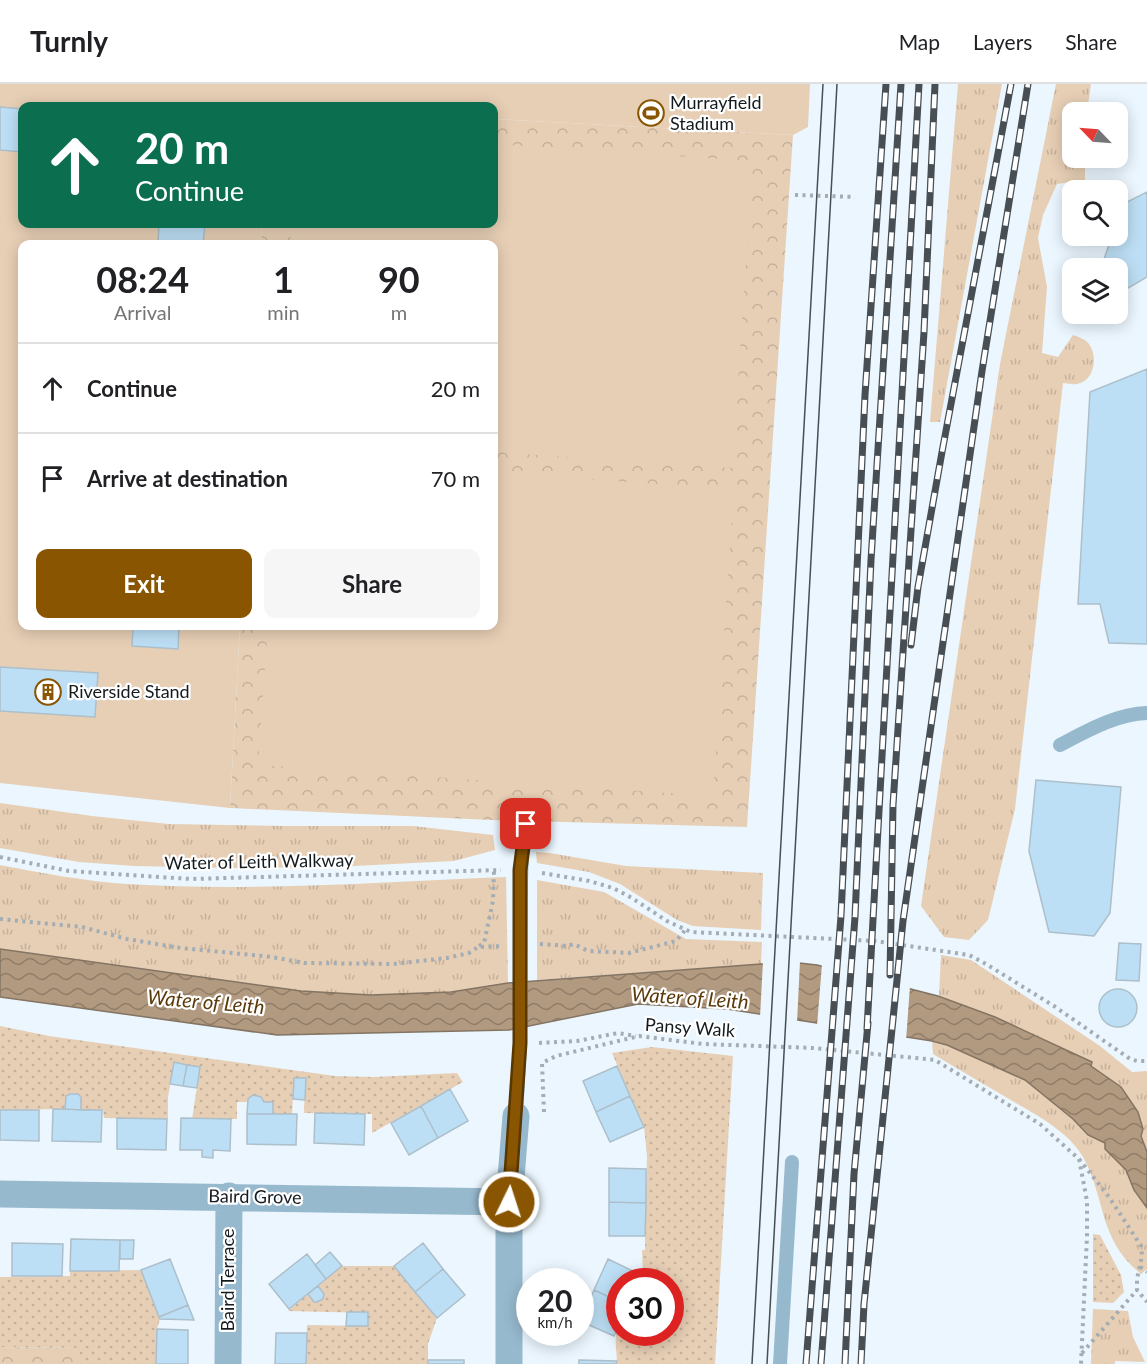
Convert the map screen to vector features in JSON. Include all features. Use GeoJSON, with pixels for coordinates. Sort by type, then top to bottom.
{"type":"FeatureCollection","features":[{"type":"Feature","properties":{"kind":"street"},"geometry":{"type":"LineString","coordinates":[[509,1364],[509,1202],[516,1116]]}},
{"type":"Feature","properties":{"kind":"street","name":"Baird Grove"},"geometry":{"type":"LineString","coordinates":[[0,1194],[509,1202]]}},
{"type":"Feature","properties":{"kind":"street","name":"Baird Terrace"},"geometry":{"type":"LineString","coordinates":[[228,1364],[229,1196]]}},
{"type":"Feature","properties":{"kind":"lane"},"geometry":{"type":"LineString","coordinates":[[1060,745],[1095,727],[1132,714],[1147,713]]}},
{"type":"Feature","properties":{"kind":"lane"},"geometry":{"type":"LineString","coordinates":[[516,1116],[520,1043],[521,875],[526,824]]}},
{"type":"Feature","properties":{"kind":"lane"},"geometry":{"type":"LineString","coordinates":[[780,1364],[792,1162]]}},
{"type":"Feature","properties":{"kind":"path"},"geometry":{"type":"LineString","coordinates":[[795,195],[855,197]]}},
{"type":"Feature","properties":{"kind":"path","name":"Water of Leith Walkway"},"geometry":{"type":"LineString","coordinates":[[0,857],[69,871],[191,879],[494,870],[521,875],[589,881],[613,888],[666,921],[686,929],[711,933],[874,941],[969,956],[986,963],[1054,1006],[1130,1059],[1137,1062],[1147,1061]]}},
{"type":"Feature","properties":{"kind":"path"},"geometry":{"type":"LineString","coordinates":[[0,920],[82,927],[127,939],[181,948],[272,957],[304,963],[406,963],[447,958],[469,952],[484,943],[493,901],[494,870]]}},
{"type":"Feature","properties":{"kind":"path"},"geometry":{"type":"LineString","coordinates":[[537,944],[567,946],[574,944],[588,951],[629,953],[676,941],[686,929]]}},
{"type":"Feature","properties":{"kind":"path"},"geometry":{"type":"LineString","coordinates":[[478,947],[507,946]]}},
{"type":"Feature","properties":{"kind":"path"},"geometry":{"type":"LineString","coordinates":[[520,1043],[577,1041],[618,1034],[639,1036]]}},
{"type":"Feature","properties":{"kind":"path","name":"Pansy Walk"},"geometry":{"type":"LineString","coordinates":[[516,1116],[545,1116],[542,1063],[556,1056],[639,1036],[703,1044],[814,1048],[935,1060],[1040,1124],[1079,1159]]}},
{"type":"Feature","properties":{"kind":"path"},"geometry":{"type":"LineString","coordinates":[[1079,1159],[1109,1197],[1141,1246],[1143,1256],[1137,1279],[1137,1290],[1147,1302]]}},
{"type":"Feature","properties":{"kind":"path"},"geometry":{"type":"LineString","coordinates":[[1079,1159],[1087,1201],[1081,1364]]}},
{"type":"Feature","properties":{"kind":"path"},"geometry":{"type":"LineString","coordinates":[[1140,1267],[1147,1272]]}},
{"type":"Feature","properties":{"kind":"path"},"geometry":{"type":"LineString","coordinates":[[1082,1354],[1137,1290]]}},
{"type":"Feature","properties":{"kind":"green space"},"geometry":{"type":"Polygon","coordinates":[[[0,84],[810,84],[808,127],[793,135],[498,119],[498,102],[18,102],[18,228],[262,228],[261,240],[18,240],[18,630],[240,630],[230,808],[0,783],[0,84]]]}},
{"type":"Feature","properties":{"kind":"green space"},"geometry":{"type":"Polygon","coordinates":[[[958,84],[1002,84],[940,422],[930,422],[958,84]]]}},
{"type":"Feature","properties":{"kind":"green space"},"geometry":{"type":"Polygon","coordinates":[[[1056,84],[1091,84],[1088,102],[1062,102],[1062,168],[1085,168],[1085,180],[1062,180],[1062,183],[1057,184],[1043,215],[1038,238],[1047,287],[1042,353],[1058,357],[1073,335],[1084,339],[1089,344],[1094,361],[1091,373],[1083,382],[1063,383],[1015,809],[988,920],[969,940],[944,937],[921,906],[1000,364],[1056,84]]]}},
{"type":"Feature","properties":{"kind":"green space"},"geometry":{"type":"Polygon","coordinates":[[[498,119],[793,135],[747,827],[491,820],[230,808],[240,630],[498,630],[498,240],[261,240],[262,228],[498,228],[498,119]]]}},
{"type":"Feature","properties":{"kind":"green space"},"geometry":{"type":"Polygon","coordinates":[[[498,144],[753,161],[732,468],[498,452],[498,240],[290,240],[292,228],[498,228],[498,144]]]}},
{"type":"Feature","properties":{"kind":"green space"},"geometry":{"type":"Polygon","coordinates":[[[498,473],[734,489],[713,796],[258,765],[268,630],[498,630],[498,473]]]}},
{"type":"Feature","properties":{"kind":"green space"},"geometry":{"type":"Polygon","coordinates":[[[0,803],[169,824],[413,826],[493,835],[495,850],[454,861],[333,867],[232,868],[134,866],[79,862],[0,848],[0,803]]]}},
{"type":"Feature","properties":{"kind":"green space"},"geometry":{"type":"Polygon","coordinates":[[[536,852],[626,866],[763,873],[761,930],[693,926],[677,920],[620,884],[589,872],[537,863],[536,852]]]}},
{"type":"Feature","properties":{"kind":"green space"},"geometry":{"type":"Polygon","coordinates":[[[0,865],[95,881],[174,886],[316,885],[506,877],[508,983],[451,992],[371,995],[301,991],[0,949],[0,865]]]}},
{"type":"Feature","properties":{"kind":"green space"},"geometry":{"type":"Polygon","coordinates":[[[537,880],[604,892],[686,939],[762,942],[761,964],[537,980],[537,880]]]}},
{"type":"Feature","properties":{"kind":"green space"},"geometry":{"type":"Polygon","coordinates":[[[941,955],[971,960],[1100,1046],[1132,1072],[1147,1071],[1147,1152],[1141,1135],[1143,1129],[1138,1112],[1121,1087],[1090,1066],[1092,1062],[995,1017],[939,996],[941,955]]]}},
{"type":"Feature","properties":{"kind":"green space"},"geometry":{"type":"Polygon","coordinates":[[[0,1026],[49,1036],[335,1076],[374,1077],[457,1073],[463,1082],[372,1133],[372,1114],[304,1113],[305,1078],[294,1078],[292,1114],[273,1114],[273,1102],[264,1102],[261,1097],[253,1095],[247,1102],[237,1102],[237,1119],[192,1119],[200,1067],[174,1063],[168,1097],[168,1119],[104,1118],[103,1110],[81,1110],[81,1097],[74,1094],[66,1096],[65,1109],[0,1110],[0,1026]]]}},
{"type":"Feature","properties":{"kind":"green space"},"geometry":{"type":"Polygon","coordinates":[[[932,1041],[947,1045],[1025,1080],[1073,1119],[1088,1135],[1105,1143],[1105,1149],[1126,1170],[1134,1190],[1147,1208],[1147,1269],[1141,1274],[1127,1261],[1117,1247],[1104,1218],[1090,1172],[1083,1157],[1068,1138],[1036,1115],[933,1054],[932,1041]]]}},
{"type":"Feature","properties":{"kind":"green space"},"geometry":{"type":"Polygon","coordinates":[[[652,1047],[733,1056],[715,1364],[617,1364],[616,1346],[684,1346],[684,1268],[643,1268],[647,1156],[644,1127],[612,1053],[652,1047]]]}},
{"type":"Feature","properties":{"kind":"green space"},"geometry":{"type":"Polygon","coordinates":[[[1093,1234],[1100,1235],[1121,1275],[1124,1292],[1113,1303],[1093,1302],[1093,1234]]]}},
{"type":"Feature","properties":{"kind":"green space"},"geometry":{"type":"Polygon","coordinates":[[[342,1266],[394,1266],[437,1318],[428,1344],[428,1364],[306,1364],[307,1325],[368,1326],[368,1313],[288,1311],[308,1294],[314,1302],[321,1301],[324,1294],[318,1286],[342,1266]]]}},
{"type":"Feature","properties":{"kind":"green space"},"geometry":{"type":"Polygon","coordinates":[[[141,1270],[160,1319],[157,1329],[156,1364],[80,1364],[80,1348],[0,1347],[0,1277],[70,1276],[70,1271],[141,1270]]]}},
{"type":"Feature","properties":{"kind":"green space"},"geometry":{"type":"Polygon","coordinates":[[[1093,1309],[1128,1311],[1133,1337],[1145,1362],[1115,1361],[1115,1364],[1091,1364],[1093,1309]]]}},
{"type":"Feature","properties":{"kind":"green space"},"geometry":{"type":"Polygon","coordinates":[[[0,1347],[80,1348],[80,1364],[0,1364],[0,1347]]]}},
{"type":"Feature","properties":{"kind":"water","name":"Water of Leith"},"geometry":{"type":"Polygon","coordinates":[[[0,949],[301,991],[371,995],[451,992],[508,983],[790,962],[817,965],[938,996],[995,1017],[1092,1062],[1091,1066],[1121,1087],[1138,1112],[1143,1129],[1141,1136],[1147,1152],[1147,1208],[1134,1190],[1126,1170],[1105,1149],[1105,1143],[1088,1135],[1073,1119],[1025,1080],[947,1045],[932,1041],[727,1009],[638,1004],[509,1030],[277,1035],[0,997],[0,949]]]}},
{"type":"Feature","properties":{"kind":"pier"},"geometry":{"type":"Polygon","coordinates":[[[790,959],[800,961],[797,1023],[760,1017],[763,961],[790,959]]]}},
{"type":"Feature","properties":{"kind":"pier"},"geometry":{"type":"Polygon","coordinates":[[[822,964],[910,986],[906,1041],[817,1026],[822,964]]]}},
{"type":"Feature","properties":{"kind":"building"},"geometry":{"type":"Polygon","coordinates":[[[0,107],[18,109],[18,152],[0,150],[0,107]]]}},
{"type":"Feature","properties":{"kind":"building"},"geometry":{"type":"Polygon","coordinates":[[[1147,192],[1147,277],[1128,288],[1128,258],[1104,258],[1109,246],[1128,246],[1128,202],[1147,192]]]}},
{"type":"Feature","properties":{"kind":"building"},"geometry":{"type":"Polygon","coordinates":[[[159,228],[205,228],[203,240],[158,240],[159,228]]]}},
{"type":"Feature","properties":{"kind":"building"},"geometry":{"type":"Polygon","coordinates":[[[1147,369],[1147,644],[1109,643],[1100,604],[1078,604],[1090,392],[1147,369]]]}},
{"type":"Feature","properties":{"kind":"building"},"geometry":{"type":"Polygon","coordinates":[[[133,630],[179,630],[178,649],[132,646],[133,630]]]}},
{"type":"Feature","properties":{"kind":"building","name":"Riverside Stand"},"geometry":{"type":"Polygon","coordinates":[[[0,667],[98,673],[95,717],[0,711],[0,667]]]}},
{"type":"Feature","properties":{"kind":"building"},"geometry":{"type":"Polygon","coordinates":[[[1036,780],[1121,787],[1110,913],[1094,936],[1049,932],[1029,851],[1036,780]]]}},
{"type":"Feature","properties":{"kind":"building"},"geometry":{"type":"Polygon","coordinates":[[[1119,943],[1141,944],[1139,981],[1116,980],[1119,943]]]}},
{"type":"Feature","properties":{"kind":"building"},"geometry":{"type":"Polygon","coordinates":[[[1118,989],[1131,995],[1137,1008],[1131,1021],[1118,1027],[1105,1021],[1099,1008],[1105,995],[1118,989]]]}},
{"type":"Feature","properties":{"kind":"building"},"geometry":{"type":"Polygon","coordinates":[[[174,1062],[187,1065],[183,1086],[170,1084],[174,1062]]]}},
{"type":"Feature","properties":{"kind":"building"},"geometry":{"type":"Polygon","coordinates":[[[187,1065],[200,1067],[197,1088],[183,1086],[187,1065]]]}},
{"type":"Feature","properties":{"kind":"building"},"geometry":{"type":"Polygon","coordinates":[[[617,1066],[630,1096],[596,1112],[583,1081],[617,1066]]]}},
{"type":"Feature","properties":{"kind":"building"},"geometry":{"type":"Polygon","coordinates":[[[294,1078],[306,1078],[305,1100],[293,1099],[294,1078]]]}},
{"type":"Feature","properties":{"kind":"building"},"geometry":{"type":"Polygon","coordinates":[[[450,1089],[468,1121],[438,1138],[421,1106],[450,1089]]]}},
{"type":"Feature","properties":{"kind":"building"},"geometry":{"type":"Polygon","coordinates":[[[78,1094],[81,1097],[81,1110],[65,1109],[66,1096],[78,1094]]]}},
{"type":"Feature","properties":{"kind":"building"},"geometry":{"type":"Polygon","coordinates":[[[253,1095],[261,1097],[264,1102],[273,1102],[273,1114],[247,1114],[248,1099],[253,1095]]]}},
{"type":"Feature","properties":{"kind":"building"},"geometry":{"type":"Polygon","coordinates":[[[630,1096],[644,1127],[610,1142],[596,1112],[630,1096]]]}},
{"type":"Feature","properties":{"kind":"building"},"geometry":{"type":"Polygon","coordinates":[[[421,1106],[438,1138],[409,1155],[391,1123],[421,1106]]]}},
{"type":"Feature","properties":{"kind":"building"},"geometry":{"type":"Polygon","coordinates":[[[53,1109],[102,1110],[101,1142],[52,1141],[53,1109]]]}},
{"type":"Feature","properties":{"kind":"building"},"geometry":{"type":"Polygon","coordinates":[[[0,1110],[39,1110],[39,1141],[0,1140],[0,1110]]]}},
{"type":"Feature","properties":{"kind":"building"},"geometry":{"type":"Polygon","coordinates":[[[315,1113],[365,1114],[364,1145],[314,1143],[315,1113]]]}},
{"type":"Feature","properties":{"kind":"building"},"geometry":{"type":"Polygon","coordinates":[[[247,1114],[297,1114],[296,1145],[247,1144],[247,1114]]]}},
{"type":"Feature","properties":{"kind":"building"},"geometry":{"type":"Polygon","coordinates":[[[117,1118],[167,1119],[166,1150],[117,1149],[117,1118]]]}},
{"type":"Feature","properties":{"kind":"building"},"geometry":{"type":"Polygon","coordinates":[[[181,1118],[231,1119],[230,1151],[213,1150],[213,1158],[202,1157],[202,1150],[180,1150],[181,1118]]]}},
{"type":"Feature","properties":{"kind":"building"},"geometry":{"type":"Polygon","coordinates":[[[609,1168],[646,1169],[646,1203],[609,1202],[609,1168]]]}},
{"type":"Feature","properties":{"kind":"building"},"geometry":{"type":"Polygon","coordinates":[[[609,1202],[646,1203],[645,1236],[609,1236],[609,1202]]]}},
{"type":"Feature","properties":{"kind":"building"},"geometry":{"type":"Polygon","coordinates":[[[71,1239],[120,1240],[119,1271],[70,1271],[71,1239]]]}},
{"type":"Feature","properties":{"kind":"building"},"geometry":{"type":"Polygon","coordinates":[[[120,1240],[134,1240],[133,1259],[120,1259],[120,1240]]]}},
{"type":"Feature","properties":{"kind":"building"},"geometry":{"type":"Polygon","coordinates":[[[12,1243],[63,1244],[62,1276],[12,1276],[12,1243]]]}},
{"type":"Feature","properties":{"kind":"building"},"geometry":{"type":"Polygon","coordinates":[[[423,1243],[443,1269],[415,1292],[394,1266],[423,1243]]]}},
{"type":"Feature","properties":{"kind":"building"},"geometry":{"type":"Polygon","coordinates":[[[330,1252],[342,1266],[326,1279],[315,1265],[330,1252]]]}},
{"type":"Feature","properties":{"kind":"building"},"geometry":{"type":"Polygon","coordinates":[[[307,1254],[326,1279],[289,1309],[269,1284],[307,1254]]]}},
{"type":"Feature","properties":{"kind":"building"},"geometry":{"type":"Polygon","coordinates":[[[170,1259],[188,1305],[159,1317],[141,1270],[170,1259]]]}},
{"type":"Feature","properties":{"kind":"building"},"geometry":{"type":"Polygon","coordinates":[[[608,1259],[627,1268],[606,1268],[606,1296],[594,1290],[608,1259]]]}},
{"type":"Feature","properties":{"kind":"building"},"geometry":{"type":"Polygon","coordinates":[[[443,1269],[465,1295],[437,1318],[415,1292],[443,1269]]]}},
{"type":"Feature","properties":{"kind":"building"},"geometry":{"type":"Polygon","coordinates":[[[318,1286],[324,1294],[323,1299],[314,1302],[308,1294],[318,1286]]]}},
{"type":"Feature","properties":{"kind":"building"},"geometry":{"type":"Polygon","coordinates":[[[594,1290],[606,1296],[606,1332],[594,1327],[594,1290]]]}},
{"type":"Feature","properties":{"kind":"building"},"geometry":{"type":"Polygon","coordinates":[[[188,1305],[194,1320],[160,1319],[159,1317],[188,1305]]]}},
{"type":"Feature","properties":{"kind":"building"},"geometry":{"type":"Polygon","coordinates":[[[347,1312],[368,1312],[368,1326],[346,1326],[347,1312]]]}},
{"type":"Feature","properties":{"kind":"building"},"geometry":{"type":"Polygon","coordinates":[[[157,1329],[188,1330],[188,1364],[156,1364],[157,1329]]]}},
{"type":"Feature","properties":{"kind":"building"},"geometry":{"type":"Polygon","coordinates":[[[276,1333],[307,1333],[306,1364],[275,1364],[276,1333]]]}},
{"type":"Feature","properties":{"kind":"building"},"geometry":{"type":"Polygon","coordinates":[[[428,1360],[464,1360],[464,1364],[428,1364],[428,1360]]]}},
{"type":"Feature","properties":{"kind":"building"},"geometry":{"type":"Polygon","coordinates":[[[579,1360],[617,1361],[616,1364],[579,1364],[579,1360]]]}},
{"type":"Feature","properties":{"kind":"tram line"},"geometry":{"type":"LineString","coordinates":[[752,1364],[823,84]]}},
{"type":"Feature","properties":{"kind":"tram line"},"geometry":{"type":"LineString","coordinates":[[767,1364],[837,84]]}},
{"type":"Feature","properties":{"kind":"railway"},"geometry":{"type":"LineString","coordinates":[[806,1364],[841,916],[865,395],[886,84]]}},
{"type":"Feature","properties":{"kind":"railway"},"geometry":{"type":"LineString","coordinates":[[821,1364],[855,917],[871,560],[901,84]]}},
{"type":"Feature","properties":{"kind":"railway"},"geometry":{"type":"LineString","coordinates":[[867,1029],[919,84]]}},
{"type":"Feature","properties":{"kind":"railway"},"geometry":{"type":"LineString","coordinates":[[890,975],[893,805],[924,332],[935,84]]}},
{"type":"Feature","properties":{"kind":"railway"},"geometry":{"type":"LineString","coordinates":[[911,645],[918,587],[942,452],[1011,84]]}},
{"type":"Feature","properties":{"kind":"railway"},"geometry":{"type":"LineString","coordinates":[[861,1364],[864,1304],[903,921],[982,371],[1028,84]]}},
{"type":"Feature","properties":{"kind":"railway"},"geometry":{"type":"LineString","coordinates":[[845,1364],[854,1174],[868,1023]]}},
{"type":"Feature","properties":{"kind":"place","name":"Murrayfield Stadium"},"geometry":{"type":"Point","coordinates":[651,113]}},
{"type":"Feature","properties":{"kind":"place","name":"Riverside Stand"},"geometry":{"type":"Point","coordinates":[48,692]}},
{"type":"Feature","properties":{"kind":"route"},"geometry":{"type":"LineString","coordinates":[[509,1202],[520,1043],[520,870],[526,824]]}}]}
